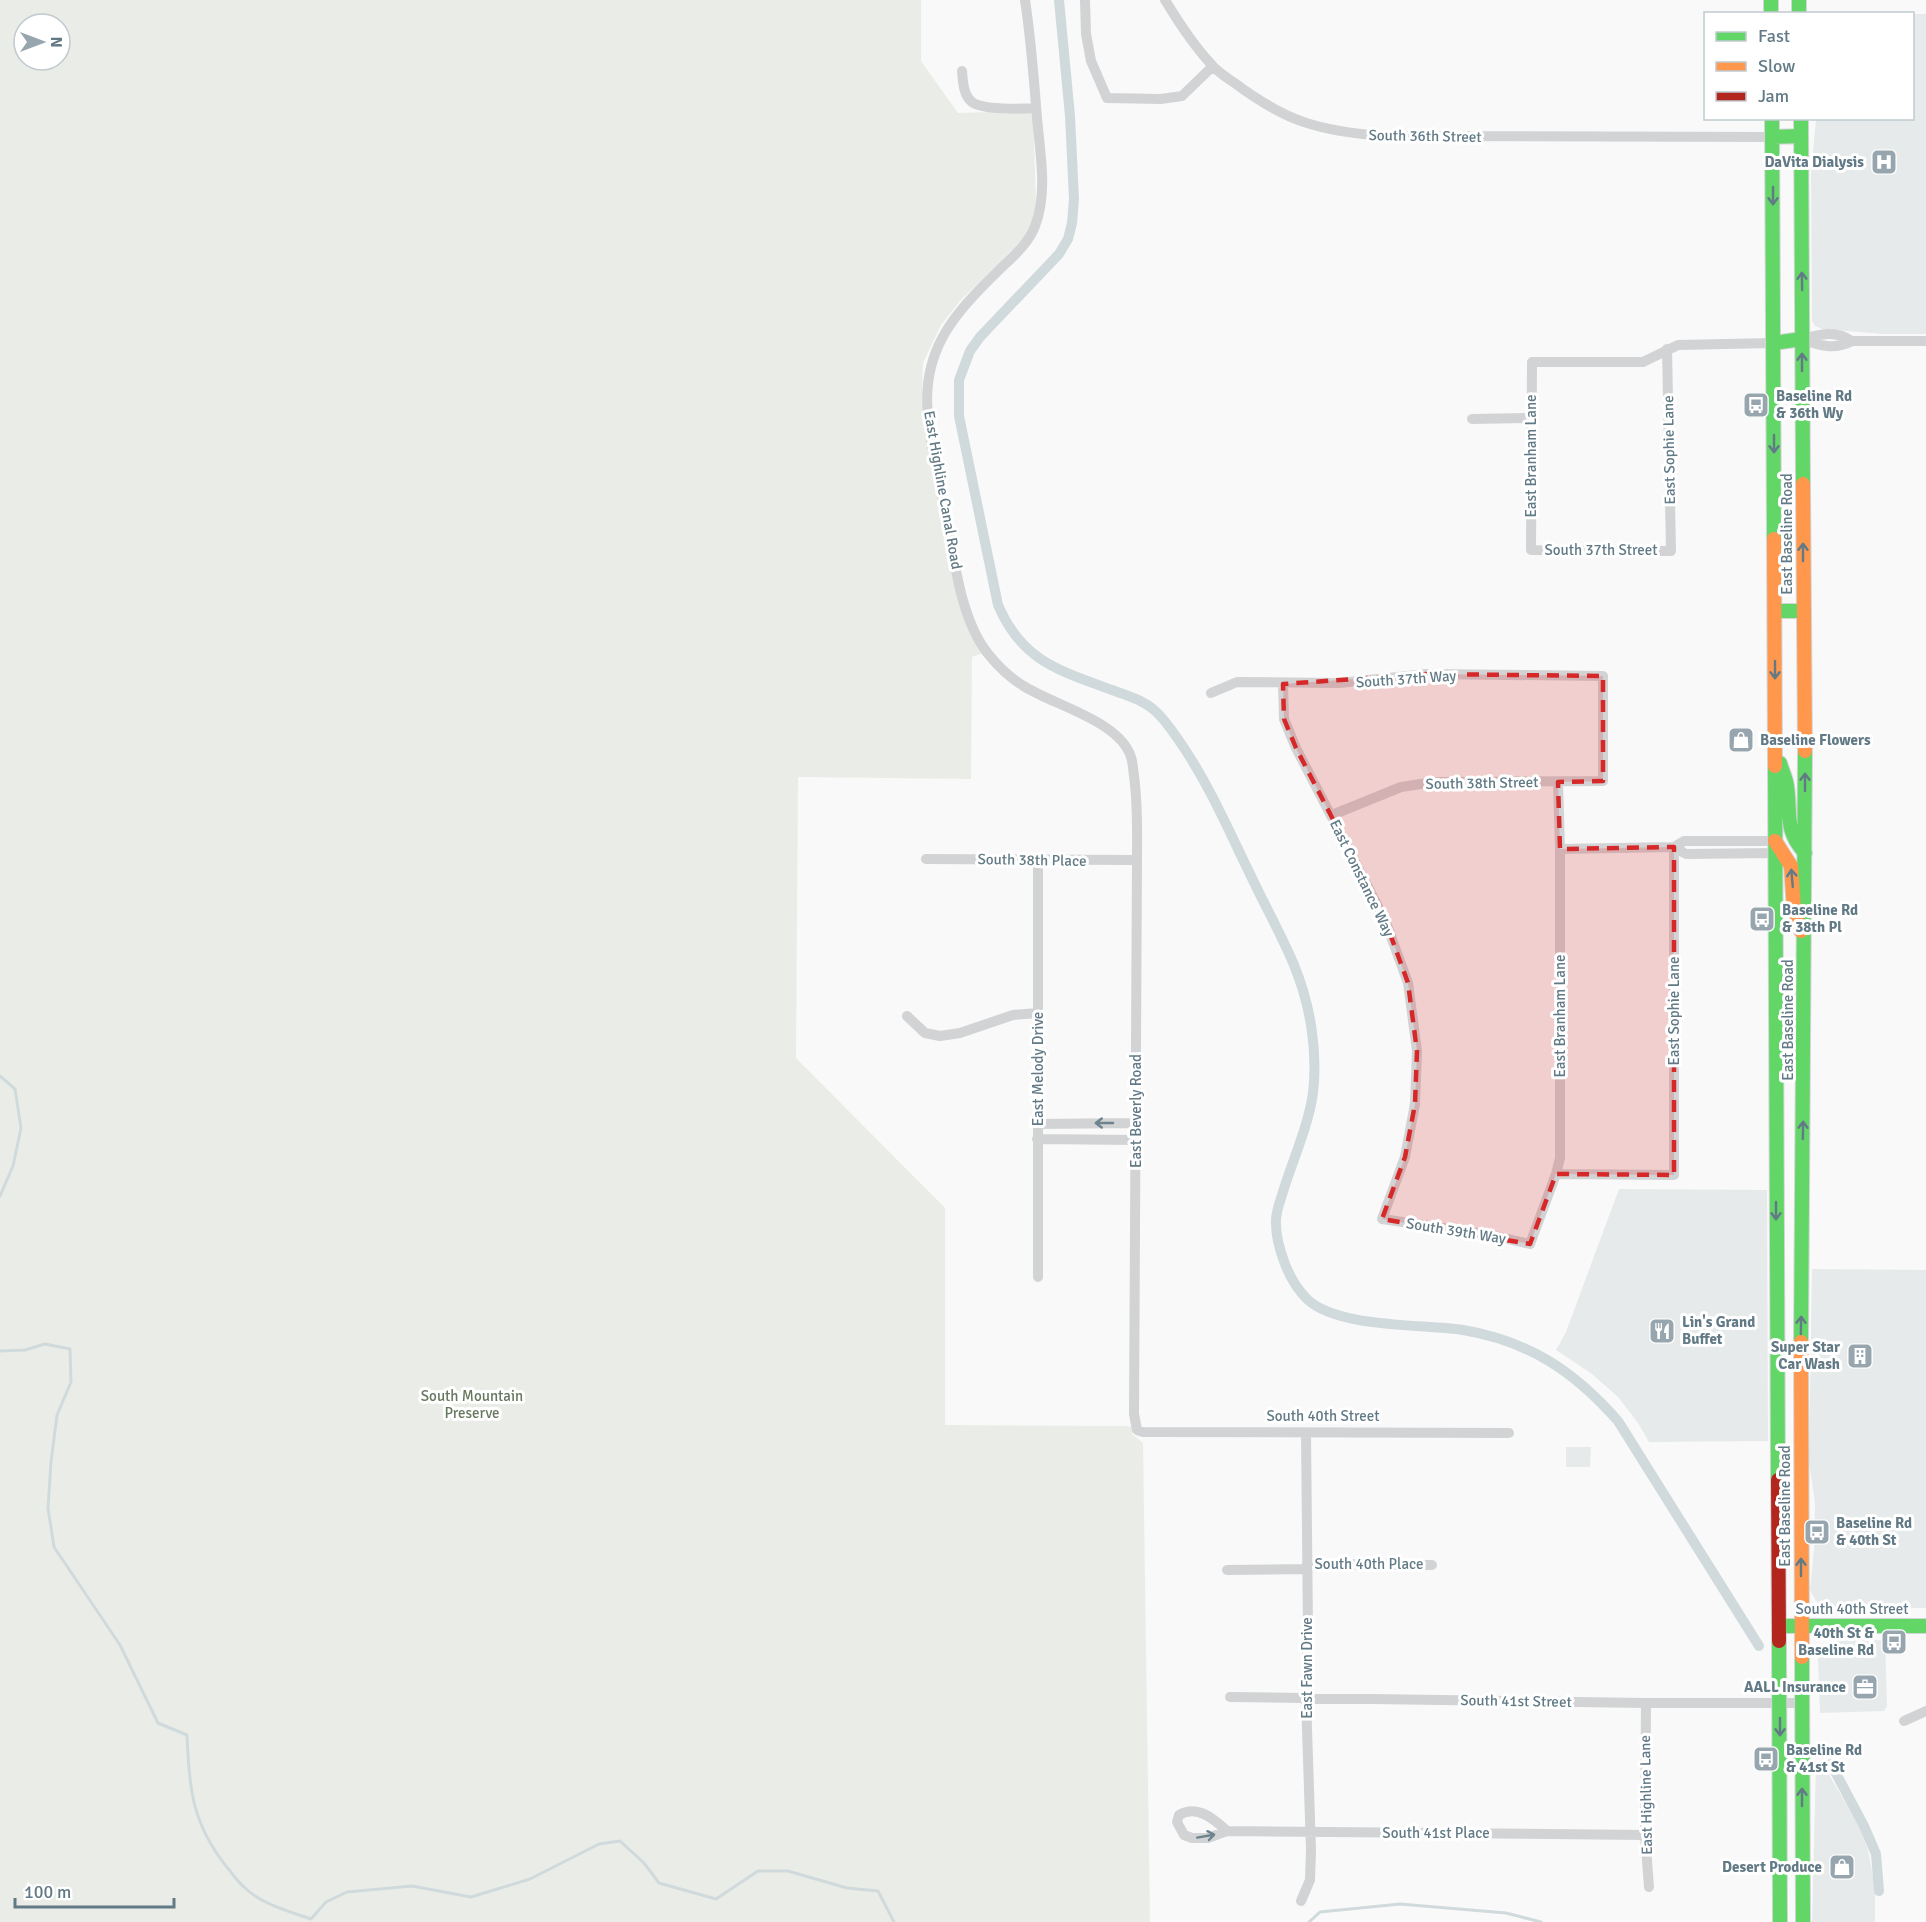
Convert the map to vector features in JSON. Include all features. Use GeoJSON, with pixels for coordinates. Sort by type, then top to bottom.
{"type":"FeatureCollection","features":[{"type":"Feature","properties":{"kind":"main road","name":"East Baseline Road"},"geometry":{"type":"LineString","coordinates":[[1772,120],[1775,749],[1779,849],[1777,1403],[1780,1702],[1779,1922]]}},
{"type":"Feature","properties":{"kind":"main road","name":"East Baseline Road"},"geometry":{"type":"LineString","coordinates":[[1801,120],[1804,611],[1801,845],[1805,945],[1801,1404],[1803,1922]]}},
{"type":"Feature","properties":{"kind":"main road"},"geometry":{"type":"LineString","coordinates":[[1772,137],[1801,136]]}},
{"type":"Feature","properties":{"kind":"main road"},"geometry":{"type":"LineString","coordinates":[[1773,343],[1802,339]]}},
{"type":"Feature","properties":{"kind":"main road"},"geometry":{"type":"LineString","coordinates":[[1775,611],[1804,611]]}},
{"type":"Feature","properties":{"kind":"main road"},"geometry":{"type":"LineString","coordinates":[[1775,749],[1787,786],[1790,830],[1801,845]]}},
{"type":"Feature","properties":{"kind":"main road"},"geometry":{"type":"LineString","coordinates":[[1801,845],[1788,842],[1779,849],[1791,866],[1794,910],[1805,945]]}},
{"type":"Feature","properties":{"kind":"main road"},"geometry":{"type":"LineString","coordinates":[[1777,1403],[1801,1404]]}},
{"type":"Feature","properties":{"kind":"main road","name":"South 40th Street"},"geometry":{"type":"LineString","coordinates":[[1779,1626],[1926,1626]]}},
{"type":"Feature","properties":{"kind":"street","name":"East Highline Canal Road"},"geometry":{"type":"LineString","coordinates":[[1025,0],[1042,197],[1035,228],[1025,243],[957,313],[945,332],[933,357],[929,377],[928,417],[957,569],[973,631],[987,654],[1022,686],[1114,732],[1131,756],[1136,791]]}},
{"type":"Feature","properties":{"kind":"street"},"geometry":{"type":"LineString","coordinates":[[1085,0],[1086,34],[1091,62],[1107,98],[1161,99],[1182,96],[1212,67],[1186,34],[1165,0]]}},
{"type":"Feature","properties":{"kind":"street","name":"South 36th Street"},"geometry":{"type":"LineString","coordinates":[[1212,67],[1279,113],[1309,125],[1338,132],[1382,136],[1772,137]]}},
{"type":"Feature","properties":{"kind":"street"},"geometry":{"type":"LineString","coordinates":[[962,71],[964,89],[971,101],[980,106],[1036,108]]}},
{"type":"Feature","properties":{"kind":"street"},"geometry":{"type":"LineString","coordinates":[[1802,339],[1820,334],[1843,335],[1852,341],[1926,341]]}},
{"type":"Feature","properties":{"kind":"street"},"geometry":{"type":"LineString","coordinates":[[1667,349],[1678,345],[1773,343]]}},
{"type":"Feature","properties":{"kind":"street","name":"East Branham Lane"},"geometry":{"type":"LineString","coordinates":[[1531,550],[1532,362],[1642,362],[1667,349]]}},
{"type":"Feature","properties":{"kind":"street","name":"East Sophie Lane"},"geometry":{"type":"LineString","coordinates":[[1667,349],[1671,551]]}},
{"type":"Feature","properties":{"kind":"street"},"geometry":{"type":"LineString","coordinates":[[1472,419],[1532,418]]}},
{"type":"Feature","properties":{"kind":"street","name":"South 37th Street"},"geometry":{"type":"LineString","coordinates":[[1531,550],[1671,551]]}},
{"type":"Feature","properties":{"kind":"street","name":"South 37th Way"},"geometry":{"type":"LineString","coordinates":[[1211,693],[1237,682],[1339,683],[1427,674],[1603,676],[1603,781]]}},
{"type":"Feature","properties":{"kind":"street","name":"East Constance Way"},"geometry":{"type":"LineString","coordinates":[[1283,684],[1284,719],[1296,748],[1385,920],[1408,983],[1417,1051],[1415,1104],[1407,1146],[1382,1219]]}},
{"type":"Feature","properties":{"kind":"street","name":"South 38th Street"},"geometry":{"type":"LineString","coordinates":[[1332,815],[1401,787],[1434,782],[1603,781]]}},
{"type":"Feature","properties":{"kind":"street","name":"East Branham Lane"},"geometry":{"type":"LineString","coordinates":[[1530,1244],[1560,1158],[1558,782]]}},
{"type":"Feature","properties":{"kind":"street","name":"East Beverly Road"},"geometry":{"type":"LineString","coordinates":[[1136,791],[1134,1414],[1137,1430]]}},
{"type":"Feature","properties":{"kind":"street"},"geometry":{"type":"LineString","coordinates":[[1560,849],[1674,847],[1684,841],[1717,841],[1779,849]]}},
{"type":"Feature","properties":{"kind":"street"},"geometry":{"type":"LineString","coordinates":[[1717,841],[1717,854]]}},
{"type":"Feature","properties":{"kind":"street"},"geometry":{"type":"LineString","coordinates":[[1674,847],[1686,854],[1779,849]]}},
{"type":"Feature","properties":{"kind":"street","name":"East Sophie Lane"},"geometry":{"type":"LineString","coordinates":[[1556,1174],[1674,1175],[1674,847]]}},
{"type":"Feature","properties":{"kind":"street","name":"South 38th Place"},"geometry":{"type":"LineString","coordinates":[[926,859],[1137,860]]}},
{"type":"Feature","properties":{"kind":"street","name":"East Melody Drive"},"geometry":{"type":"LineString","coordinates":[[1038,861],[1038,1277]]}},
{"type":"Feature","properties":{"kind":"street"},"geometry":{"type":"LineString","coordinates":[[907,1016],[926,1033],[940,1036],[960,1033],[1013,1015],[1038,1013]]}},
{"type":"Feature","properties":{"kind":"street"},"geometry":{"type":"LineString","coordinates":[[1037,1124],[1136,1123]]}},
{"type":"Feature","properties":{"kind":"street"},"geometry":{"type":"LineString","coordinates":[[1037,1139],[1136,1140]]}},
{"type":"Feature","properties":{"kind":"street","name":"South 39th Way"},"geometry":{"type":"LineString","coordinates":[[1382,1219],[1491,1235],[1530,1244]]}},
{"type":"Feature","properties":{"kind":"street","name":"South 40th Street"},"geometry":{"type":"LineString","coordinates":[[1137,1430],[1143,1432],[1509,1433]]}},
{"type":"Feature","properties":{"kind":"street","name":"East Fawn Drive"},"geometry":{"type":"LineString","coordinates":[[1301,1901],[1310,1881],[1306,1698],[1306,1433]]}},
{"type":"Feature","properties":{"kind":"street","name":"South 40th Place"},"geometry":{"type":"LineString","coordinates":[[1227,1570],[1307,1566],[1432,1565]]}},
{"type":"Feature","properties":{"kind":"street","name":"South 41st Street"},"geometry":{"type":"LineString","coordinates":[[1230,1697],[1802,1703]]}},
{"type":"Feature","properties":{"kind":"street","name":"East Highline Lane"},"geometry":{"type":"LineString","coordinates":[[1646,1703],[1645,1835],[1649,1887]]}},
{"type":"Feature","properties":{"kind":"street"},"geometry":{"type":"LineString","coordinates":[[1904,1721],[1926,1712]]}},
{"type":"Feature","properties":{"kind":"street","name":"South 41st Place"},"geometry":{"type":"LineString","coordinates":[[1227,1831],[1645,1835]]}},
{"type":"Feature","properties":{"kind":"highlighted area"},"geometry":{"type":"Polygon","coordinates":[[[1427,674],[1603,676],[1603,781],[1558,782],[1560,849],[1674,847],[1674,1175],[1556,1174],[1530,1244],[1382,1219],[1405,1157],[1415,1104],[1417,1051],[1408,983],[1385,920],[1296,748],[1284,719],[1283,684],[1427,674]]]}},
{"type":"Feature","properties":{"kind":"shaded area"},"geometry":{"type":"Polygon","coordinates":[[[1914,14],[1926,14],[1926,334],[1884,334],[1822,329],[1815,326],[1812,321],[1811,175],[1816,120],[1914,120],[1914,14]]]}},
{"type":"Feature","properties":{"kind":"shaded area"},"geometry":{"type":"Polygon","coordinates":[[[1619,1189],[1767,1190],[1768,1441],[1649,1442],[1618,1397],[1592,1374],[1556,1350],[1566,1332],[1619,1189]]]}},
{"type":"Feature","properties":{"kind":"shaded area"},"geometry":{"type":"Polygon","coordinates":[[[1812,1269],[1926,1270],[1926,1608],[1828,1609],[1816,1601],[1810,1590],[1815,1503],[1809,1462],[1812,1269]]]}},
{"type":"Feature","properties":{"kind":"shaded area"},"geometry":{"type":"Polygon","coordinates":[[[1566,1447],[1591,1447],[1590,1467],[1566,1467],[1566,1447]]]}},
{"type":"Feature","properties":{"kind":"shaded area"},"geometry":{"type":"Polygon","coordinates":[[[1885,1640],[1887,1706],[1884,1711],[1820,1713],[1818,1658],[1822,1648],[1831,1641],[1885,1640]]]}},
{"type":"Feature","properties":{"kind":"shaded area"},"geometry":{"type":"Polygon","coordinates":[[[1816,1765],[1826,1770],[1859,1825],[1868,1850],[1875,1887],[1875,1922],[1812,1922],[1816,1765]]]}},
{"type":"Feature","properties":{"kind":"green space","name":"South Mountain Preserve"},"geometry":{"type":"Polygon","coordinates":[[[0,0],[921,0],[921,61],[958,113],[1024,111],[1033,114],[1036,202],[1033,222],[1022,240],[960,301],[941,325],[923,363],[923,418],[957,597],[983,653],[972,657],[971,779],[798,777],[796,1058],[945,1208],[945,1425],[1125,1426],[1132,1427],[1132,1434],[1143,1443],[1150,1922],[0,1922],[0,0]]]}},
{"type":"Feature","properties":{"kind":"waterway"},"geometry":{"type":"LineString","coordinates":[[1059,0],[1070,116],[1074,199],[1068,239],[1059,254],[980,337],[970,351],[959,380],[959,416],[998,605],[1018,639],[1044,661],[1150,706],[1166,723],[1184,748],[1211,794],[1289,953],[1300,980],[1308,1011],[1314,1060],[1311,1106],[1276,1217],[1280,1249],[1297,1287],[1307,1299],[1338,1315],[1381,1323],[1463,1330],[1487,1335],[1529,1350],[1567,1373],[1618,1421],[1759,1646]]}},
{"type":"Feature","properties":{"kind":"waterway"},"geometry":{"type":"LineString","coordinates":[[0,1076],[15,1089],[21,1128],[13,1166],[0,1196]]}},
{"type":"Feature","properties":{"kind":"waterway"},"geometry":{"type":"LineString","coordinates":[[0,1351],[25,1350],[45,1344],[70,1349],[71,1382],[57,1415],[51,1462],[48,1508],[54,1547],[120,1645],[158,1723],[187,1735],[191,1788],[199,1820],[226,1866],[241,1885],[258,1898],[311,1919],[326,1902],[347,1892],[412,1886],[471,1897],[530,1879],[599,1844],[620,1841],[644,1863],[659,1883],[716,1899],[758,1871],[788,1871],[847,1888],[878,1891],[894,1922]]}},
{"type":"Feature","properties":{"kind":"waterway"},"geometry":{"type":"LineString","coordinates":[[1831,1764],[1876,1854],[1879,1891]]}},
{"type":"Feature","properties":{"kind":"waterway"},"geometry":{"type":"LineString","coordinates":[[1309,1922],[1320,1912],[1400,1904],[1506,1913],[1541,1922]]}},
{"type":"Feature","properties":{"kind":"traffic: fast"},"geometry":{"type":"LineString","coordinates":[[1771,0],[1771,12]]}},
{"type":"Feature","properties":{"kind":"traffic: fast"},"geometry":{"type":"LineString","coordinates":[[1799,0],[1799,12]]}},
{"type":"Feature","properties":{"kind":"traffic: fast"},"geometry":{"type":"LineString","coordinates":[[1772,120],[1774,539]]}},
{"type":"Feature","properties":{"kind":"traffic: fast"},"geometry":{"type":"LineString","coordinates":[[1801,120],[1803,484]]}},
{"type":"Feature","properties":{"kind":"traffic: fast"},"geometry":{"type":"LineString","coordinates":[[1772,137],[1801,136]]}},
{"type":"Feature","properties":{"kind":"traffic: fast"},"geometry":{"type":"LineString","coordinates":[[1773,343],[1802,339]]}},
{"type":"Feature","properties":{"kind":"traffic: fast"},"geometry":{"type":"LineString","coordinates":[[1775,611],[1804,611]]}},
{"type":"Feature","properties":{"kind":"traffic: fast"},"geometry":{"type":"LineString","coordinates":[[1801,1342],[1805,751]]}},
{"type":"Feature","properties":{"kind":"traffic: fast"},"geometry":{"type":"LineString","coordinates":[[1780,763],[1786,780],[1791,829],[1798,845],[1805,853]]}},
{"type":"Feature","properties":{"kind":"traffic: fast"},"geometry":{"type":"LineString","coordinates":[[1775,766],[1778,1480]]}},
{"type":"Feature","properties":{"kind":"traffic: fast"},"geometry":{"type":"LineString","coordinates":[[1779,1626],[1926,1626]]}},
{"type":"Feature","properties":{"kind":"traffic: fast"},"geometry":{"type":"LineString","coordinates":[[1779,1641],[1780,1922]]}},
{"type":"Feature","properties":{"kind":"traffic: fast"},"geometry":{"type":"LineString","coordinates":[[1802,1657],[1803,1922]]}},
{"type":"Feature","properties":{"kind":"traffic: slow"},"geometry":{"type":"LineString","coordinates":[[1803,484],[1805,751]]}},
{"type":"Feature","properties":{"kind":"traffic: slow"},"geometry":{"type":"LineString","coordinates":[[1774,539],[1775,766]]}},
{"type":"Feature","properties":{"kind":"traffic: slow"},"geometry":{"type":"LineString","coordinates":[[1775,841],[1791,866],[1794,910],[1801,931]]}},
{"type":"Feature","properties":{"kind":"traffic: slow"},"geometry":{"type":"LineString","coordinates":[[1801,1342],[1802,1657]]}},
{"type":"Feature","properties":{"kind":"traffic: jam"},"geometry":{"type":"LineString","coordinates":[[1778,1480],[1779,1641]]}},
{"type":"Feature","properties":{"kind":"place","name":"DaVita Dialysis"},"geometry":{"type":"Point","coordinates":[1884,162]}},
{"type":"Feature","properties":{"kind":"place","name":"Baseline Rd & 36th Wy"},"geometry":{"type":"Point","coordinates":[1756,405]}},
{"type":"Feature","properties":{"kind":"place","name":"Baseline Flowers"},"geometry":{"type":"Point","coordinates":[1741,740]}},
{"type":"Feature","properties":{"kind":"place","name":"Baseline Rd & 38th Pl"},"geometry":{"type":"Point","coordinates":[1762,919]}},
{"type":"Feature","properties":{"kind":"place","name":"Lin's Grand Buffet"},"geometry":{"type":"Point","coordinates":[1662,1331]}},
{"type":"Feature","properties":{"kind":"place","name":"Super Star Car Wash"},"geometry":{"type":"Point","coordinates":[1860,1356]}},
{"type":"Feature","properties":{"kind":"place","name":"Baseline Rd & 40th St"},"geometry":{"type":"Point","coordinates":[1817,1532]}},
{"type":"Feature","properties":{"kind":"place","name":"40th St & Baseline Rd"},"geometry":{"type":"Point","coordinates":[1894,1642]}},
{"type":"Feature","properties":{"kind":"place","name":"AALL Insurance"},"geometry":{"type":"Point","coordinates":[1865,1687]}},
{"type":"Feature","properties":{"kind":"place","name":"Baseline Rd & 41st St"},"geometry":{"type":"Point","coordinates":[1766,1759]}},
{"type":"Feature","properties":{"kind":"place","name":"Desert Produce"},"geometry":{"type":"Point","coordinates":[1842,1867]}}]}
